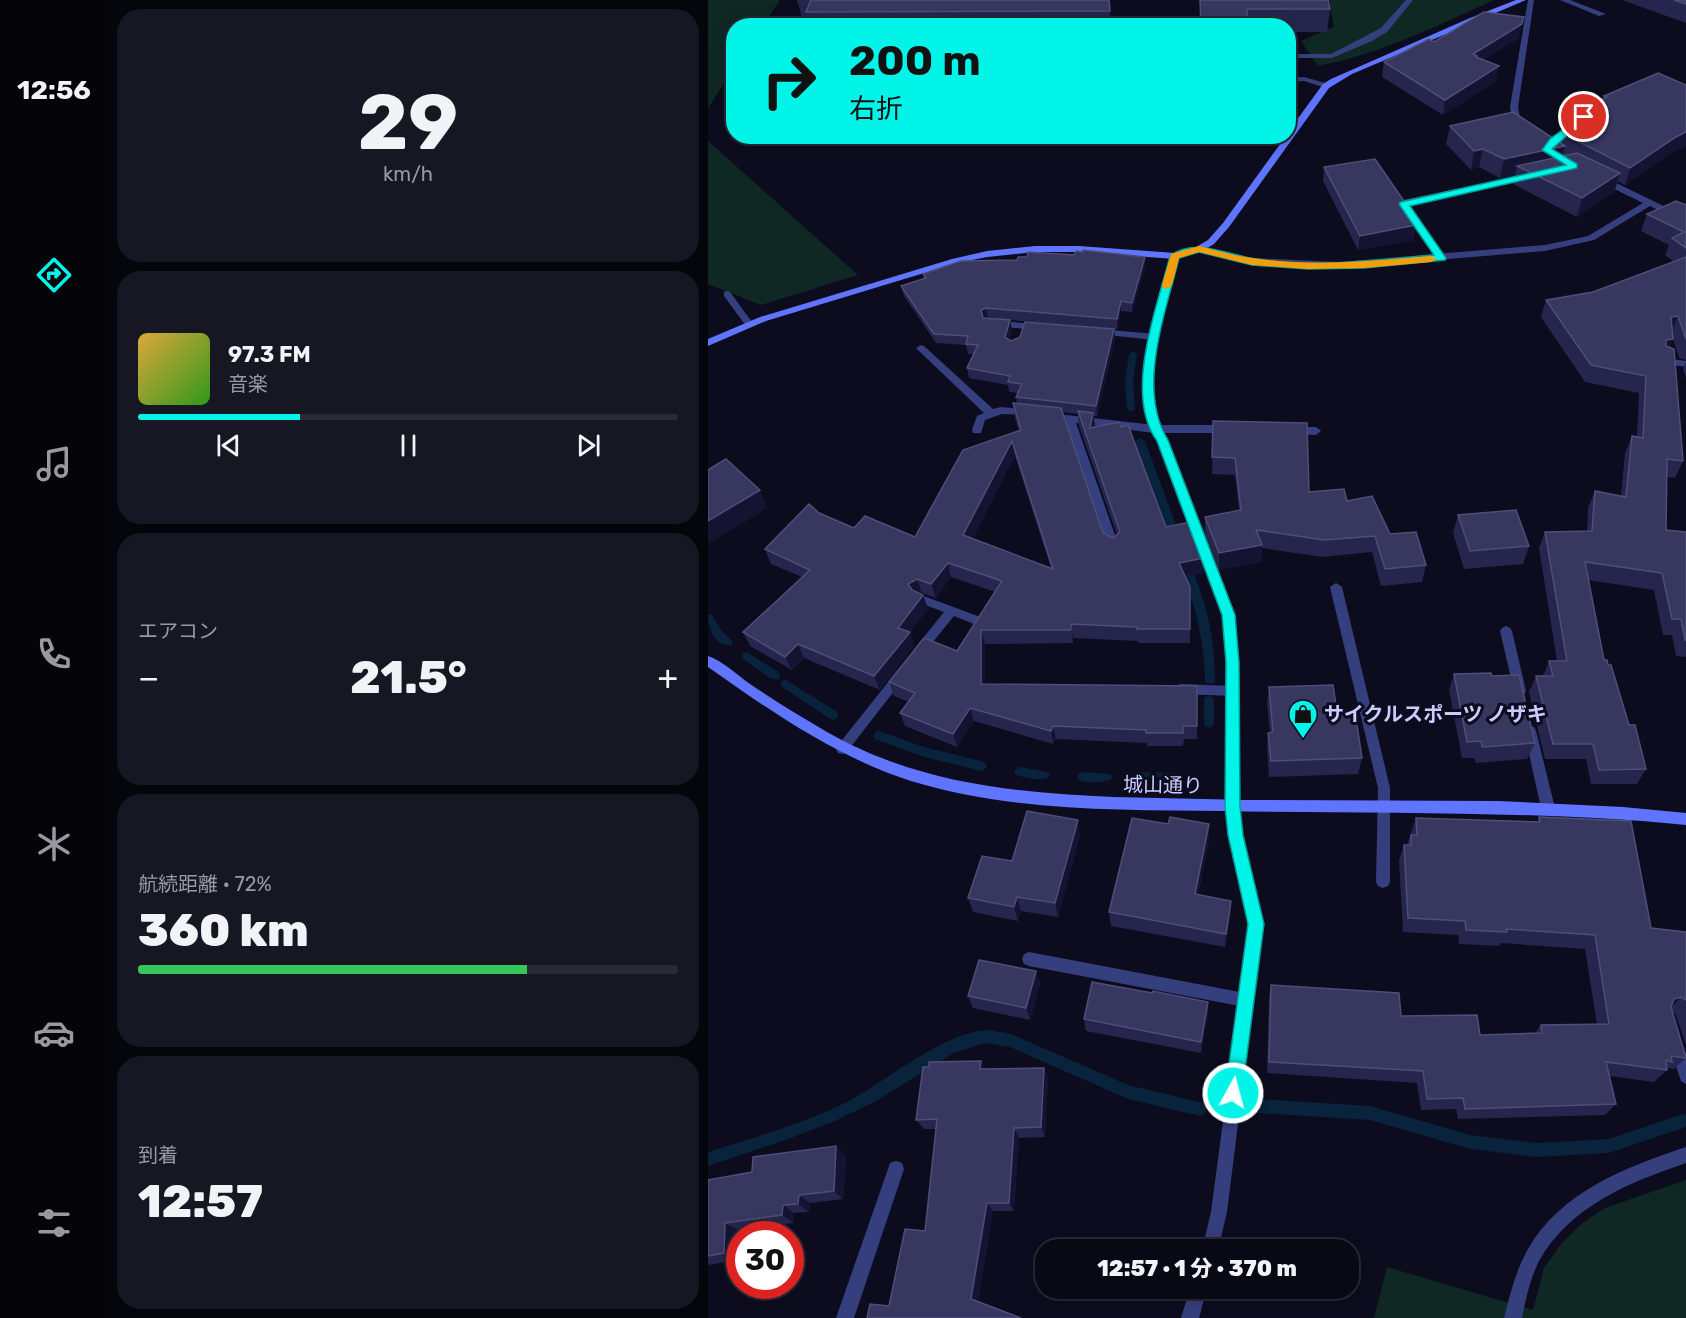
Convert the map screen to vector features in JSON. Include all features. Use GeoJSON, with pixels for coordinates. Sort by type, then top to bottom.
{"type":"FeatureCollection","features":[{"type":"Feature","properties":{"kind":"street"},"geometry":{"type":"LineString","coordinates":[[1296,58],[1332,56],[1369,39],[1384,30],[1410,0]]}},
{"type":"Feature","properties":{"kind":"street"},"geometry":{"type":"LineString","coordinates":[[1296,128],[1326,86],[1342,74],[1523,0]]}},
{"type":"Feature","properties":{"kind":"street"},"geometry":{"type":"LineString","coordinates":[[1530,136],[1516,118],[1514,107],[1531,0]]}},
{"type":"Feature","properties":{"kind":"street"},"geometry":{"type":"LineString","coordinates":[[1563,0],[1602,14]]}},
{"type":"Feature","properties":{"kind":"street"},"geometry":{"type":"LineString","coordinates":[[1300,71],[1304,79]]}},
{"type":"Feature","properties":{"kind":"street"},"geometry":{"type":"LineString","coordinates":[[1296,80],[1304,79],[1326,86]]}},
{"type":"Feature","properties":{"kind":"street"},"geometry":{"type":"LineString","coordinates":[[708,343],[749,324],[956,261],[987,254],[1035,249],[1079,249],[1175,256],[1199,249],[1211,242],[1226,225],[1284,144]]}},
{"type":"Feature","properties":{"kind":"street"},"geometry":{"type":"LineString","coordinates":[[1404,204],[1542,173]]}},
{"type":"Feature","properties":{"kind":"street"},"geometry":{"type":"LineString","coordinates":[[1595,176],[1686,220]]}},
{"type":"Feature","properties":{"kind":"street"},"geometry":{"type":"LineString","coordinates":[[1398,195],[1441,258]]}},
{"type":"Feature","properties":{"kind":"street"},"geometry":{"type":"LineString","coordinates":[[1199,249],[1252,261],[1308,266],[1364,264],[1545,248],[1591,238],[1649,203]]}},
{"type":"Feature","properties":{"kind":"street"},"geometry":{"type":"LineString","coordinates":[[1175,256],[1147,374],[1147,390],[1154,429],[1162,440],[1228,615],[1233,691],[1235,835],[1256,924],[1219,1212],[1213,1239]]}},
{"type":"Feature","properties":{"kind":"street"},"geometry":{"type":"LineString","coordinates":[[727,294],[749,324]]}},
{"type":"Feature","properties":{"kind":"street"},"geometry":{"type":"LineString","coordinates":[[988,323],[1019,331],[1044,328]]}},
{"type":"Feature","properties":{"kind":"street"},"geometry":{"type":"LineString","coordinates":[[1090,332],[1155,337]]}},
{"type":"Feature","properties":{"kind":"street"},"geometry":{"type":"LineString","coordinates":[[921,348],[982,402],[992,414]]}},
{"type":"Feature","properties":{"kind":"street"},"geometry":{"type":"LineString","coordinates":[[1664,361],[1686,364]]}},
{"type":"Feature","properties":{"kind":"street"},"geometry":{"type":"LineString","coordinates":[[977,430],[981,418],[1001,410],[1154,429],[1237,429]]}},
{"type":"Feature","properties":{"kind":"street"},"geometry":{"type":"LineString","coordinates":[[1069,418],[1113,546]]}},
{"type":"Feature","properties":{"kind":"street"},"geometry":{"type":"LineString","coordinates":[[1282,430],[1316,431]]}},
{"type":"Feature","properties":{"kind":"street"},"geometry":{"type":"LineString","coordinates":[[1336,587],[1384,788],[1383,882]]}},
{"type":"Feature","properties":{"kind":"street"},"geometry":{"type":"LineString","coordinates":[[921,599],[979,621]]}},
{"type":"Feature","properties":{"kind":"street"},"geometry":{"type":"LineString","coordinates":[[842,748],[952,611]]}},
{"type":"Feature","properties":{"kind":"street"},"geometry":{"type":"LineString","coordinates":[[1506,631],[1522,700]]}},
{"type":"Feature","properties":{"kind":"street","name":"城山通り"},"geometry":{"type":"LineString","coordinates":[[708,661],[779,712],[842,748],[911,776],[1001,795],[1047,801],[1233,806],[1548,808],[1686,819]]}},
{"type":"Feature","properties":{"kind":"street"},"geometry":{"type":"LineString","coordinates":[[1172,689],[1233,691]]}},
{"type":"Feature","properties":{"kind":"street"},"geometry":{"type":"LineString","coordinates":[[1527,722],[1548,808]]}},
{"type":"Feature","properties":{"kind":"street"},"geometry":{"type":"LineString","coordinates":[[1029,959],[1245,1000]]}},
{"type":"Feature","properties":{"kind":"street"},"geometry":{"type":"LineString","coordinates":[[1671,1031],[1686,1076]]}},
{"type":"Feature","properties":{"kind":"street"},"geometry":{"type":"LineString","coordinates":[[1513,1318],[1517,1292],[1525,1270],[1535,1250],[1559,1219],[1590,1196],[1627,1176],[1686,1155]]}},
{"type":"Feature","properties":{"kind":"street"},"geometry":{"type":"LineString","coordinates":[[845,1318],[896,1168]]}},
{"type":"Feature","properties":{"kind":"street"},"geometry":{"type":"LineString","coordinates":[[1190,1318],[1196,1299]]}},
{"type":"Feature","properties":{"kind":"green space"},"geometry":{"type":"Polygon","coordinates":[[[708,0],[780,0],[768,18],[726,18],[726,81],[708,108],[708,0]]]}},
{"type":"Feature","properties":{"kind":"green space"},"geometry":{"type":"Polygon","coordinates":[[[1329,0],[1494,0],[1386,47],[1318,66],[1301,41],[1334,27],[1329,0]]]}},
{"type":"Feature","properties":{"kind":"green space"},"geometry":{"type":"Polygon","coordinates":[[[708,141],[858,275],[761,305],[708,284],[708,141]]]}},
{"type":"Feature","properties":{"kind":"green space"},"geometry":{"type":"Polygon","coordinates":[[[1686,1180],[1686,1318],[1374,1318],[1387,1267],[1533,1310],[1544,1268],[1561,1244],[1581,1224],[1605,1208],[1686,1180]]]}},
{"type":"Feature","properties":{"kind":"building"},"geometry":{"type":"Polygon","coordinates":[[[811,0],[1109,0],[1110,11],[806,12],[811,0]]]}},
{"type":"Feature","properties":{"kind":"building"},"geometry":{"type":"Polygon","coordinates":[[[1200,0],[1328,0],[1330,9],[1247,9],[1247,18],[1201,18],[1200,0]]]}},
{"type":"Feature","properties":{"kind":"building"},"geometry":{"type":"Polygon","coordinates":[[[1674,0],[1686,0],[1686,4],[1674,0]]]}},
{"type":"Feature","properties":{"kind":"building"},"geometry":{"type":"Polygon","coordinates":[[[1484,12],[1524,17],[1522,24],[1473,54],[1499,66],[1445,100],[1384,62],[1429,39],[1434,42],[1484,12]]]}},
{"type":"Feature","properties":{"kind":"building"},"geometry":{"type":"Polygon","coordinates":[[[1658,73],[1686,85],[1686,132],[1630,168],[1560,132],[1592,104],[1607,97],[1604,96],[1658,73]]]}},
{"type":"Feature","properties":{"kind":"building"},"geometry":{"type":"Polygon","coordinates":[[[1513,112],[1565,146],[1504,159],[1483,149],[1474,151],[1450,126],[1513,112]]]}},
{"type":"Feature","properties":{"kind":"building"},"geometry":{"type":"Polygon","coordinates":[[[1577,153],[1620,173],[1582,198],[1517,166],[1577,153]]]}},
{"type":"Feature","properties":{"kind":"building"},"geometry":{"type":"Polygon","coordinates":[[[1375,159],[1413,214],[1409,215],[1416,225],[1360,236],[1324,167],[1375,159]]]}},
{"type":"Feature","properties":{"kind":"building"},"geometry":{"type":"Polygon","coordinates":[[[1676,201],[1686,205],[1686,248],[1672,238],[1684,232],[1647,214],[1676,201]]]}},
{"type":"Feature","properties":{"kind":"building"},"geometry":{"type":"Polygon","coordinates":[[[1083,250],[1145,257],[1132,303],[1121,301],[1117,319],[986,308],[981,310],[983,318],[1010,320],[1005,337],[1011,341],[1020,337],[1025,322],[1114,329],[1096,406],[1016,397],[1022,384],[1008,382],[1010,376],[967,368],[978,345],[966,344],[968,336],[934,334],[901,286],[926,278],[923,274],[961,261],[1017,260],[1018,257],[1027,257],[1028,252],[1074,255],[1076,251],[1082,252],[1083,250]]]}},
{"type":"Feature","properties":{"kind":"building"},"geometry":{"type":"Polygon","coordinates":[[[1686,257],[1686,339],[1678,316],[1671,317],[1673,339],[1666,340],[1666,346],[1674,349],[1683,461],[1667,459],[1666,530],[1686,532],[1686,640],[1681,619],[1672,619],[1662,573],[1585,562],[1604,660],[1611,665],[1629,725],[1635,725],[1646,769],[1599,770],[1593,744],[1553,744],[1536,676],[1553,676],[1549,661],[1567,661],[1545,532],[1592,531],[1595,491],[1626,497],[1632,436],[1643,438],[1646,376],[1591,365],[1546,300],[1593,292],[1686,257]]]}},
{"type":"Feature","properties":{"kind":"building"},"geometry":{"type":"Polygon","coordinates":[[[1013,403],[1061,408],[1103,533],[1113,538],[1120,532],[1078,411],[1093,413],[1090,428],[1119,422],[1121,427],[1128,425],[1166,527],[1190,522],[1204,558],[1179,563],[1190,587],[1190,629],[1137,629],[1137,627],[1071,624],[1071,630],[981,630],[981,684],[1197,686],[1197,726],[1183,726],[1183,733],[1146,733],[1146,730],[1053,726],[1051,731],[970,708],[953,734],[900,713],[915,693],[889,682],[924,638],[957,651],[1002,581],[948,563],[931,584],[917,579],[908,584],[912,590],[923,595],[898,628],[910,632],[874,676],[798,644],[785,657],[743,632],[810,570],[765,549],[809,504],[819,513],[854,528],[865,516],[915,537],[963,450],[1021,430],[1013,403]],[[1012,441],[963,535],[1053,569],[1012,441]]]}},
{"type":"Feature","properties":{"kind":"building"},"geometry":{"type":"Polygon","coordinates":[[[1213,421],[1307,423],[1309,492],[1344,489],[1347,501],[1372,496],[1390,534],[1416,532],[1426,565],[1385,569],[1375,536],[1324,540],[1256,530],[1262,545],[1219,553],[1205,517],[1241,510],[1235,458],[1212,457],[1213,421]]]}},
{"type":"Feature","properties":{"kind":"building"},"geometry":{"type":"Polygon","coordinates":[[[726,459],[760,490],[708,521],[708,470],[726,459]]]}},
{"type":"Feature","properties":{"kind":"building"},"geometry":{"type":"Polygon","coordinates":[[[1516,510],[1529,546],[1470,551],[1458,515],[1516,510]]]}},
{"type":"Feature","properties":{"kind":"building"},"geometry":{"type":"Polygon","coordinates":[[[1491,673],[1492,676],[1519,675],[1535,743],[1482,747],[1481,741],[1467,742],[1454,674],[1491,673]]]}},
{"type":"Feature","properties":{"kind":"building"},"geometry":{"type":"Polygon","coordinates":[[[1333,685],[1337,712],[1355,712],[1362,758],[1271,761],[1268,733],[1273,732],[1269,687],[1333,685]]]}},
{"type":"Feature","properties":{"kind":"building"},"geometry":{"type":"Polygon","coordinates":[[[1027,811],[1078,820],[1055,903],[1017,897],[1014,907],[968,898],[982,856],[1012,861],[1027,811]]]}},
{"type":"Feature","properties":{"kind":"building"},"geometry":{"type":"Polygon","coordinates":[[[1170,817],[1209,824],[1195,894],[1231,901],[1226,934],[1109,912],[1132,818],[1168,824],[1170,817]]]}},
{"type":"Feature","properties":{"kind":"building"},"geometry":{"type":"Polygon","coordinates":[[[1539,817],[1631,821],[1651,928],[1686,932],[1686,1000],[1681,997],[1674,999],[1671,1007],[1686,1058],[1671,1056],[1672,1062],[1666,1060],[1667,1070],[1606,1062],[1616,1104],[1465,1109],[1463,1098],[1427,1099],[1423,1071],[1269,1062],[1271,985],[1399,993],[1401,1016],[1477,1015],[1480,1035],[1542,1033],[1541,1025],[1609,1024],[1595,935],[1506,929],[1507,932],[1466,930],[1465,921],[1408,918],[1404,845],[1411,845],[1411,835],[1417,835],[1416,818],[1540,822],[1539,817]]]}},
{"type":"Feature","properties":{"kind":"building"},"geometry":{"type":"Polygon","coordinates":[[[979,960],[1036,971],[1026,1008],[968,996],[979,960]]]}},
{"type":"Feature","properties":{"kind":"building"},"geometry":{"type":"Polygon","coordinates":[[[1092,982],[1208,1002],[1201,1042],[1084,1019],[1092,982]]]}},
{"type":"Feature","properties":{"kind":"building"},"geometry":{"type":"Polygon","coordinates":[[[981,1061],[980,1069],[1044,1068],[1041,1127],[1014,1128],[1009,1203],[987,1203],[971,1299],[1021,1318],[867,1318],[870,1304],[889,1306],[905,1229],[925,1231],[937,1119],[916,1120],[923,1067],[929,1067],[929,1062],[981,1061]]]}},
{"type":"Feature","properties":{"kind":"building"},"geometry":{"type":"Polygon","coordinates":[[[836,1146],[834,1191],[799,1195],[798,1204],[783,1205],[782,1215],[726,1221],[724,1253],[708,1256],[708,1180],[752,1172],[753,1157],[836,1146]]]}},
{"type":"Feature","properties":{"kind":"waterway"},"geometry":{"type":"LineString","coordinates":[[1131,409],[1129,382],[1133,354]]}},
{"type":"Feature","properties":{"kind":"waterway"},"geometry":{"type":"LineString","coordinates":[[1140,441],[1176,539]]}},
{"type":"Feature","properties":{"kind":"waterway"},"geometry":{"type":"LineString","coordinates":[[1184,562],[1207,633],[1210,680]]}},
{"type":"Feature","properties":{"kind":"waterway"},"geometry":{"type":"LineString","coordinates":[[708,618],[717,633],[728,642]]}},
{"type":"Feature","properties":{"kind":"waterway"},"geometry":{"type":"LineString","coordinates":[[747,656],[775,676]]}},
{"type":"Feature","properties":{"kind":"waterway"},"geometry":{"type":"LineString","coordinates":[[786,684],[833,715]]}},
{"type":"Feature","properties":{"kind":"waterway"},"geometry":{"type":"LineString","coordinates":[[1209,700],[1209,723]]}},
{"type":"Feature","properties":{"kind":"waterway"},"geometry":{"type":"LineString","coordinates":[[879,736],[924,752],[981,766]]}},
{"type":"Feature","properties":{"kind":"waterway"},"geometry":{"type":"LineString","coordinates":[[1020,772],[1044,775]]}},
{"type":"Feature","properties":{"kind":"waterway"},"geometry":{"type":"LineString","coordinates":[[1083,777],[1106,777]]}},
{"type":"Feature","properties":{"kind":"waterway"},"geometry":{"type":"LineString","coordinates":[[1138,777],[1179,778]]}},
{"type":"Feature","properties":{"kind":"waterway"},"geometry":{"type":"LineString","coordinates":[[708,1159],[832,1116],[871,1096],[949,1048],[985,1036],[1011,1041],[1128,1092],[1200,1109]]}},
{"type":"Feature","properties":{"kind":"waterway"},"geometry":{"type":"LineString","coordinates":[[1258,1106],[1370,1113],[1470,1142],[1536,1150],[1609,1146],[1683,1121]]}},
{"type":"Feature","properties":{"kind":"slow traffic"},"geometry":{"type":"LineString","coordinates":[[1167,285],[1175,256],[1199,249],[1252,261],[1308,266],[1431,259]]}},
{"type":"Feature","properties":{"kind":"place","name":"サイクルスポーツ ノザキ"},"geometry":{"type":"Point","coordinates":[1303,740]}},
{"type":"Feature","properties":{"kind":"route"},"geometry":{"type":"LineString","coordinates":[[1233,1093],[1256,924],[1235,835],[1233,662],[1228,615],[1162,440],[1154,429],[1147,390],[1147,374],[1175,256],[1199,249],[1252,261],[1308,266],[1339,266],[1441,258],[1404,204],[1574,166],[1546,150],[1553,141],[1584,117]]}}]}
